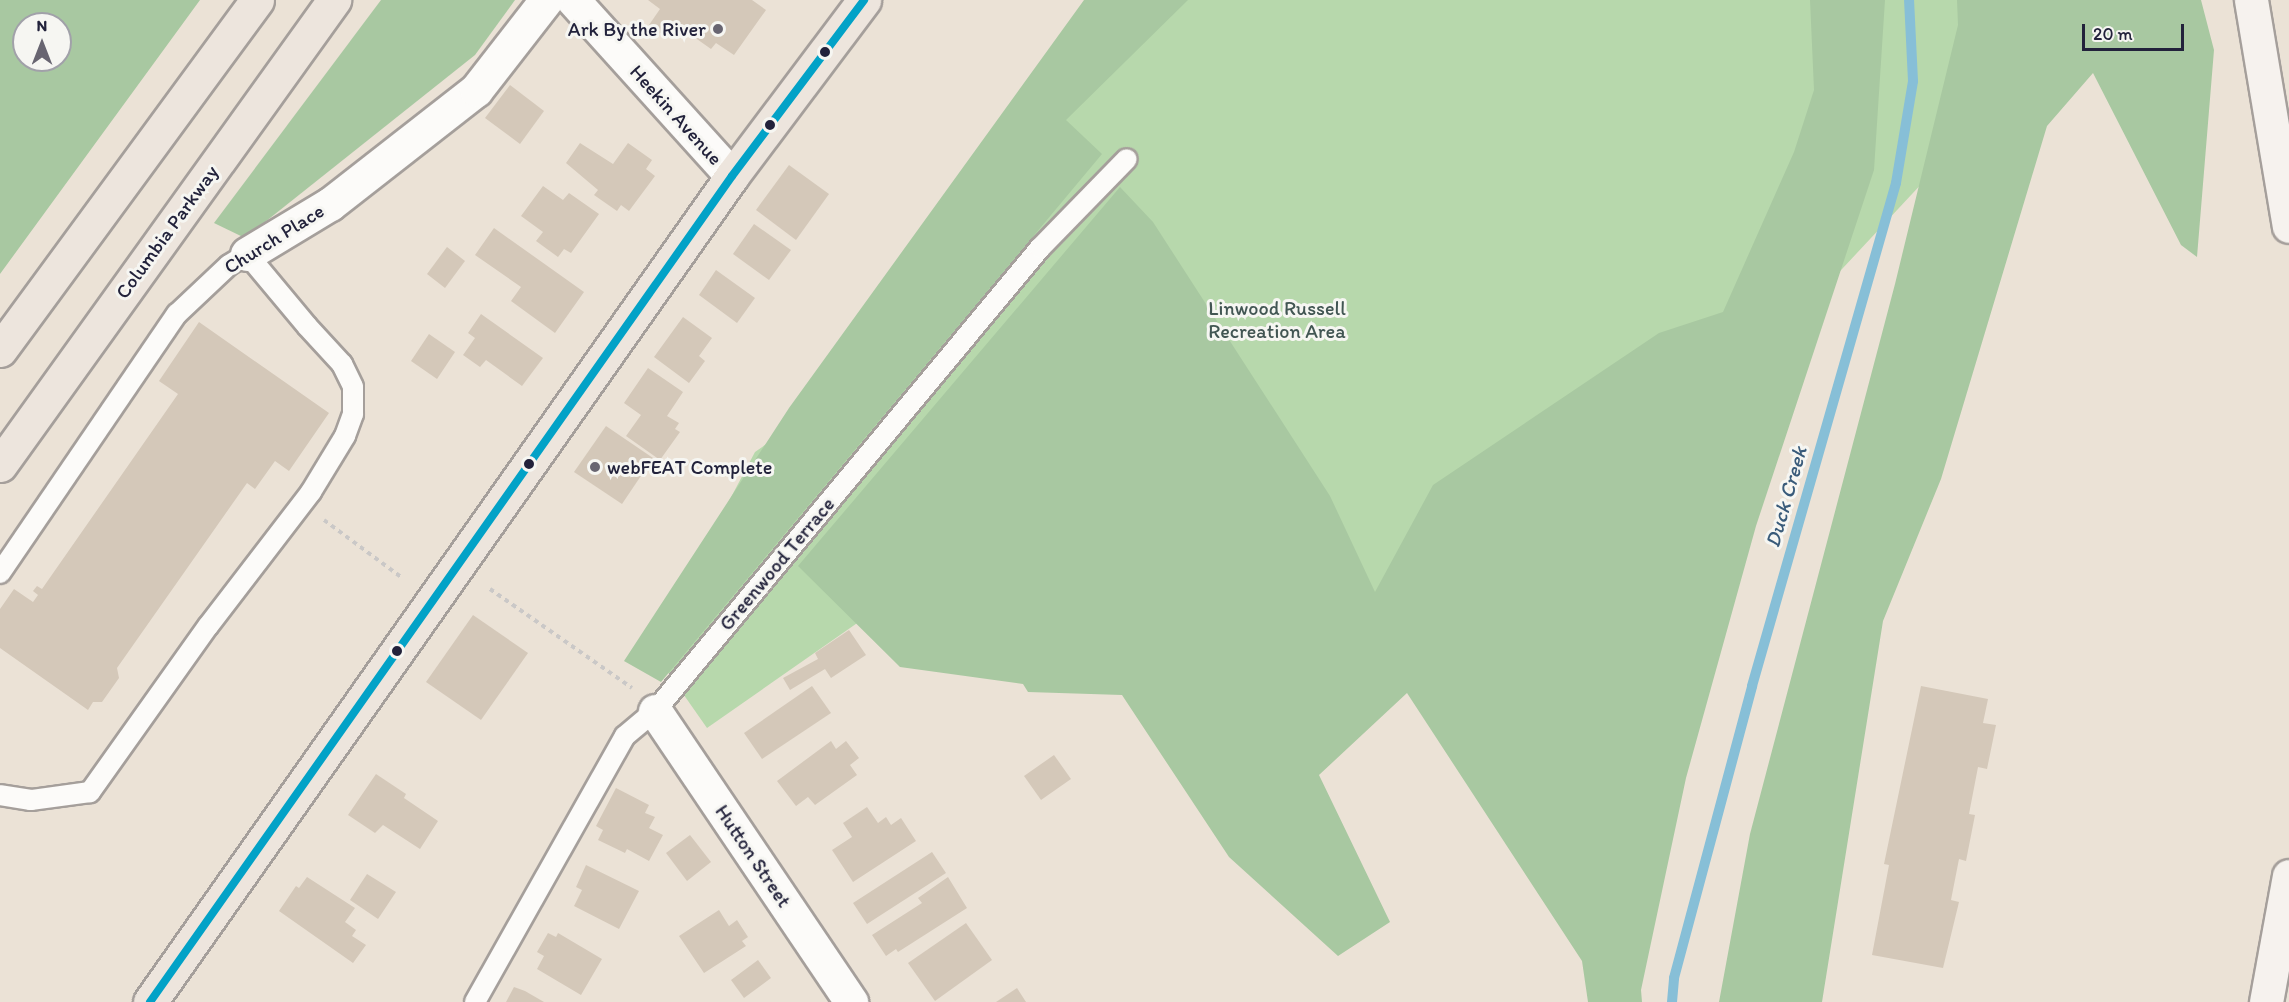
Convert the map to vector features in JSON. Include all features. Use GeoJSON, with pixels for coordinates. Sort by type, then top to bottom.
{"type":"FeatureCollection","features":[{"type":"Feature","properties":{"kind":"main road"},"geometry":{"type":"LineString","coordinates":[[0,350],[257,0]]}},
{"type":"Feature","properties":{"kind":"main road","name":"Columbia Parkway"},"geometry":{"type":"LineString","coordinates":[[0,465],[334,0]]}},
{"type":"Feature","properties":{"kind":"main road"},"geometry":{"type":"LineString","coordinates":[[150,1002],[732,176],[864,0]]}},
{"type":"Feature","properties":{"kind":"street","name":"Church Place"},"geometry":{"type":"LineString","coordinates":[[248,254],[330,204],[476,90],[546,0]]}},
{"type":"Feature","properties":{"kind":"street","name":"Heekin Avenue"},"geometry":{"type":"LineString","coordinates":[[573,0],[732,176]]}},
{"type":"Feature","properties":{"kind":"street"},"geometry":{"type":"LineString","coordinates":[[2251,0],[2289,226]]}},
{"type":"Feature","properties":{"kind":"street","name":"Hutton Street"},"geometry":{"type":"LineString","coordinates":[[644,700],[851,1002]]}},
{"type":"Feature","properties":{"kind":"street"},"geometry":{"type":"LineString","coordinates":[[2266,1002],[2289,876]]}},
{"type":"Feature","properties":{"kind":"lane","name":"Greenwood Terrace"},"geometry":{"type":"LineString","coordinates":[[475,1002],[644,700],[1040,248],[1127,159]]}},
{"type":"Feature","properties":{"kind":"lane","name":"Church Place"},"geometry":{"type":"LineString","coordinates":[[0,573],[177,314],[229,265],[248,254]]}},
{"type":"Feature","properties":{"kind":"lane"},"geometry":{"type":"LineString","coordinates":[[0,795],[31,800],[90,792],[208,626],[311,492],[345,436],[353,414],[353,387],[342,364],[307,326],[248,254]]}},
{"type":"Feature","properties":{"kind":"path"},"geometry":{"type":"LineString","coordinates":[[330,512],[324,520],[400,577]]}},
{"type":"Feature","properties":{"kind":"path"},"geometry":{"type":"LineString","coordinates":[[490,589],[644,700]]}},
{"type":"Feature","properties":{"kind":"green space"},"geometry":{"type":"Polygon","coordinates":[[[0,0],[200,0],[0,274],[0,0]]]}},
{"type":"Feature","properties":{"kind":"green space"},"geometry":{"type":"Polygon","coordinates":[[[381,0],[515,0],[475,55],[245,238],[214,223],[381,0]]]}},
{"type":"Feature","properties":{"kind":"green space"},"geometry":{"type":"Polygon","coordinates":[[[1084,0],[1188,0],[1066,120],[1102,154],[661,682],[624,661],[789,408],[1084,0]]]}},
{"type":"Feature","properties":{"kind":"green space","name":"Linwood Russell Recreation Area"},"geometry":{"type":"Polygon","coordinates":[[[1119,0],[2093,0],[1801,313],[1234,761],[1019,510],[707,728],[651,648],[755,452],[889,358],[1119,0]]]}},
{"type":"Feature","properties":{"kind":"green space"},"geometry":{"type":"Polygon","coordinates":[[[1810,0],[1885,0],[1874,170],[1756,526],[1686,778],[1641,990],[1642,1002],[1588,1002],[1582,961],[1407,693],[1319,775],[1390,922],[1338,956],[1229,857],[1122,695],[1028,692],[1023,684],[900,667],[798,566],[1120,187],[1153,222],[1330,496],[1375,592],[1433,485],[1659,333],[1723,312],[1794,152],[1814,90],[1810,0]]]}},
{"type":"Feature","properties":{"kind":"green space"},"geometry":{"type":"Polygon","coordinates":[[[1957,0],[2201,0],[2214,50],[2197,257],[2181,245],[2093,73],[2047,126],[1941,479],[1883,621],[1822,1002],[1719,1002],[1750,834],[1895,284],[1958,25],[1957,0]]]}},
{"type":"Feature","properties":{"kind":"building","name":"Ark By the River"},"geometry":{"type":"Polygon","coordinates":[[[648,0],[752,0],[766,10],[734,55],[716,43],[711,49],[677,25],[668,38],[649,25],[660,9],[648,0]]]}},
{"type":"Feature","properties":{"kind":"building"},"geometry":{"type":"Polygon","coordinates":[[[510,85],[544,111],[520,144],[485,118],[510,85]]]}},
{"type":"Feature","properties":{"kind":"building"},"geometry":{"type":"Polygon","coordinates":[[[580,143],[613,164],[628,143],[652,160],[646,169],[655,176],[629,211],[621,205],[617,211],[594,195],[598,190],[566,163],[580,143]]]}},
{"type":"Feature","properties":{"kind":"building"},"geometry":{"type":"Polygon","coordinates":[[[789,165],[829,194],[796,240],[756,210],[789,165]]]}},
{"type":"Feature","properties":{"kind":"building"},"geometry":{"type":"Polygon","coordinates":[[[543,186],[563,200],[569,193],[599,214],[571,253],[564,249],[558,257],[536,241],[543,232],[521,216],[543,186]]]}},
{"type":"Feature","properties":{"kind":"building"},"geometry":{"type":"Polygon","coordinates":[[[754,224],[791,250],[769,280],[733,254],[754,224]]]}},
{"type":"Feature","properties":{"kind":"building"},"geometry":{"type":"Polygon","coordinates":[[[494,228],[584,292],[555,333],[511,301],[521,287],[475,255],[494,228]]]}},
{"type":"Feature","properties":{"kind":"building"},"geometry":{"type":"Polygon","coordinates":[[[447,247],[465,261],[445,288],[427,274],[447,247]]]}},
{"type":"Feature","properties":{"kind":"building"},"geometry":{"type":"Polygon","coordinates":[[[716,270],[755,298],[737,323],[699,295],[716,270]]]}},
{"type":"Feature","properties":{"kind":"building"},"geometry":{"type":"Polygon","coordinates":[[[481,314],[543,358],[522,386],[486,360],[480,367],[463,355],[475,338],[468,333],[481,314]]]}},
{"type":"Feature","properties":{"kind":"building"},"geometry":{"type":"Polygon","coordinates":[[[683,317],[712,338],[699,356],[705,361],[689,383],[654,357],[683,317]]]}},
{"type":"Feature","properties":{"kind":"building"},"geometry":{"type":"Polygon","coordinates":[[[199,322],[329,413],[289,471],[275,461],[255,489],[247,483],[117,668],[119,678],[102,702],[93,702],[88,710],[0,648],[0,609],[14,589],[33,602],[38,595],[33,591],[37,586],[42,589],[178,394],[159,381],[199,322]]]}},
{"type":"Feature","properties":{"kind":"building"},"geometry":{"type":"Polygon","coordinates":[[[429,334],[455,352],[437,379],[411,361],[429,334]]]}},
{"type":"Feature","properties":{"kind":"building"},"geometry":{"type":"Polygon","coordinates":[[[648,368],[683,392],[667,416],[679,423],[675,429],[680,432],[660,460],[626,436],[641,415],[624,403],[648,368]]]}},
{"type":"Feature","properties":{"kind":"building"},"geometry":{"type":"Polygon","coordinates":[[[606,426],[653,458],[622,504],[574,472],[606,426]]]}},
{"type":"Feature","properties":{"kind":"building"},"geometry":{"type":"Polygon","coordinates":[[[473,615],[528,653],[481,720],[426,682],[473,615]]]}},
{"type":"Feature","properties":{"kind":"building"},"geometry":{"type":"Polygon","coordinates":[[[849,630],[866,655],[831,678],[825,669],[790,690],[783,678],[818,659],[815,653],[849,630]]]}},
{"type":"Feature","properties":{"kind":"building"},"geometry":{"type":"Polygon","coordinates":[[[812,686],[831,713],[762,759],[744,733],[812,686]]]}},
{"type":"Feature","properties":{"kind":"building"},"geometry":{"type":"Polygon","coordinates":[[[1921,686],[1988,699],[1983,723],[1996,725],[1987,769],[1978,767],[1969,814],[1975,815],[1966,861],[1959,859],[1951,900],[1959,902],[1943,968],[1872,955],[1889,865],[1884,864],[1921,686]]]}},
{"type":"Feature","properties":{"kind":"building"},"geometry":{"type":"Polygon","coordinates":[[[831,741],[836,749],[846,741],[859,758],[850,765],[857,775],[815,805],[808,797],[796,806],[777,781],[831,741]]]}},
{"type":"Feature","properties":{"kind":"building"},"geometry":{"type":"Polygon","coordinates":[[[1054,755],[1071,779],[1041,800],[1024,776],[1054,755]]]}},
{"type":"Feature","properties":{"kind":"building"},"geometry":{"type":"Polygon","coordinates":[[[376,774],[406,794],[404,798],[438,821],[420,849],[383,825],[375,833],[348,815],[376,774]]]}},
{"type":"Feature","properties":{"kind":"building"},"geometry":{"type":"Polygon","coordinates":[[[616,788],[649,805],[645,813],[655,817],[649,828],[663,835],[649,861],[627,849],[625,853],[598,840],[603,830],[596,826],[616,788]]]}},
{"type":"Feature","properties":{"kind":"building"},"geometry":{"type":"Polygon","coordinates":[[[867,807],[878,823],[886,817],[891,825],[901,818],[916,841],[853,882],[832,850],[852,837],[843,823],[867,807]]]}},
{"type":"Feature","properties":{"kind":"building"},"geometry":{"type":"Polygon","coordinates":[[[690,835],[711,862],[687,881],[666,853],[690,835]]]}},
{"type":"Feature","properties":{"kind":"building"},"geometry":{"type":"Polygon","coordinates":[[[932,852],[946,873],[867,924],[853,903],[932,852]]]}},
{"type":"Feature","properties":{"kind":"building"},"geometry":{"type":"Polygon","coordinates":[[[586,865],[639,891],[619,929],[574,906],[582,890],[576,887],[586,865]]]}},
{"type":"Feature","properties":{"kind":"building"},"geometry":{"type":"Polygon","coordinates":[[[367,874],[396,892],[378,919],[350,900],[367,874]]]}},
{"type":"Feature","properties":{"kind":"building"},"geometry":{"type":"Polygon","coordinates":[[[307,877],[355,908],[345,922],[356,930],[352,936],[366,945],[353,963],[279,911],[296,886],[299,888],[307,877]]]}},
{"type":"Feature","properties":{"kind":"building"},"geometry":{"type":"Polygon","coordinates":[[[948,877],[967,908],[898,952],[896,949],[886,956],[872,935],[922,903],[918,898],[948,877]]]}},
{"type":"Feature","properties":{"kind":"building"},"geometry":{"type":"Polygon","coordinates":[[[719,910],[729,926],[737,920],[748,937],[742,941],[746,946],[704,973],[679,936],[719,910]]]}},
{"type":"Feature","properties":{"kind":"building"},"geometry":{"type":"Polygon","coordinates":[[[966,923],[992,960],[935,1001],[908,963],[966,923]]]}},
{"type":"Feature","properties":{"kind":"building"},"geometry":{"type":"Polygon","coordinates":[[[548,933],[556,937],[558,933],[602,959],[581,995],[537,969],[544,956],[537,952],[548,933]]]}},
{"type":"Feature","properties":{"kind":"building"},"geometry":{"type":"Polygon","coordinates":[[[758,960],[771,978],[744,998],[731,980],[758,960]]]}},
{"type":"Feature","properties":{"kind":"building"},"geometry":{"type":"Polygon","coordinates":[[[514,987],[525,991],[544,1002],[506,1002],[514,987]]]}},
{"type":"Feature","properties":{"kind":"building"},"geometry":{"type":"Polygon","coordinates":[[[1017,988],[1026,1002],[996,1002],[1017,988]]]}},
{"type":"Feature","properties":{"kind":"waterway","name":"Duck Creek"},"geometry":{"type":"LineString","coordinates":[[1672,1002],[1674,978],[1752,686],[1896,183],[1913,81],[1909,0]]}},
{"type":"Feature","properties":{"kind":"transit line"},"geometry":{"type":"LineString","coordinates":[[150,1002],[732,176],[864,0]]}},
{"type":"Feature","properties":{"kind":"place","name":"Ark By the River"},"geometry":{"type":"Point","coordinates":[718,29]}},
{"type":"Feature","properties":{"kind":"place","name":"webFEAT Complete"},"geometry":{"type":"Point","coordinates":[595,467]}}]}
